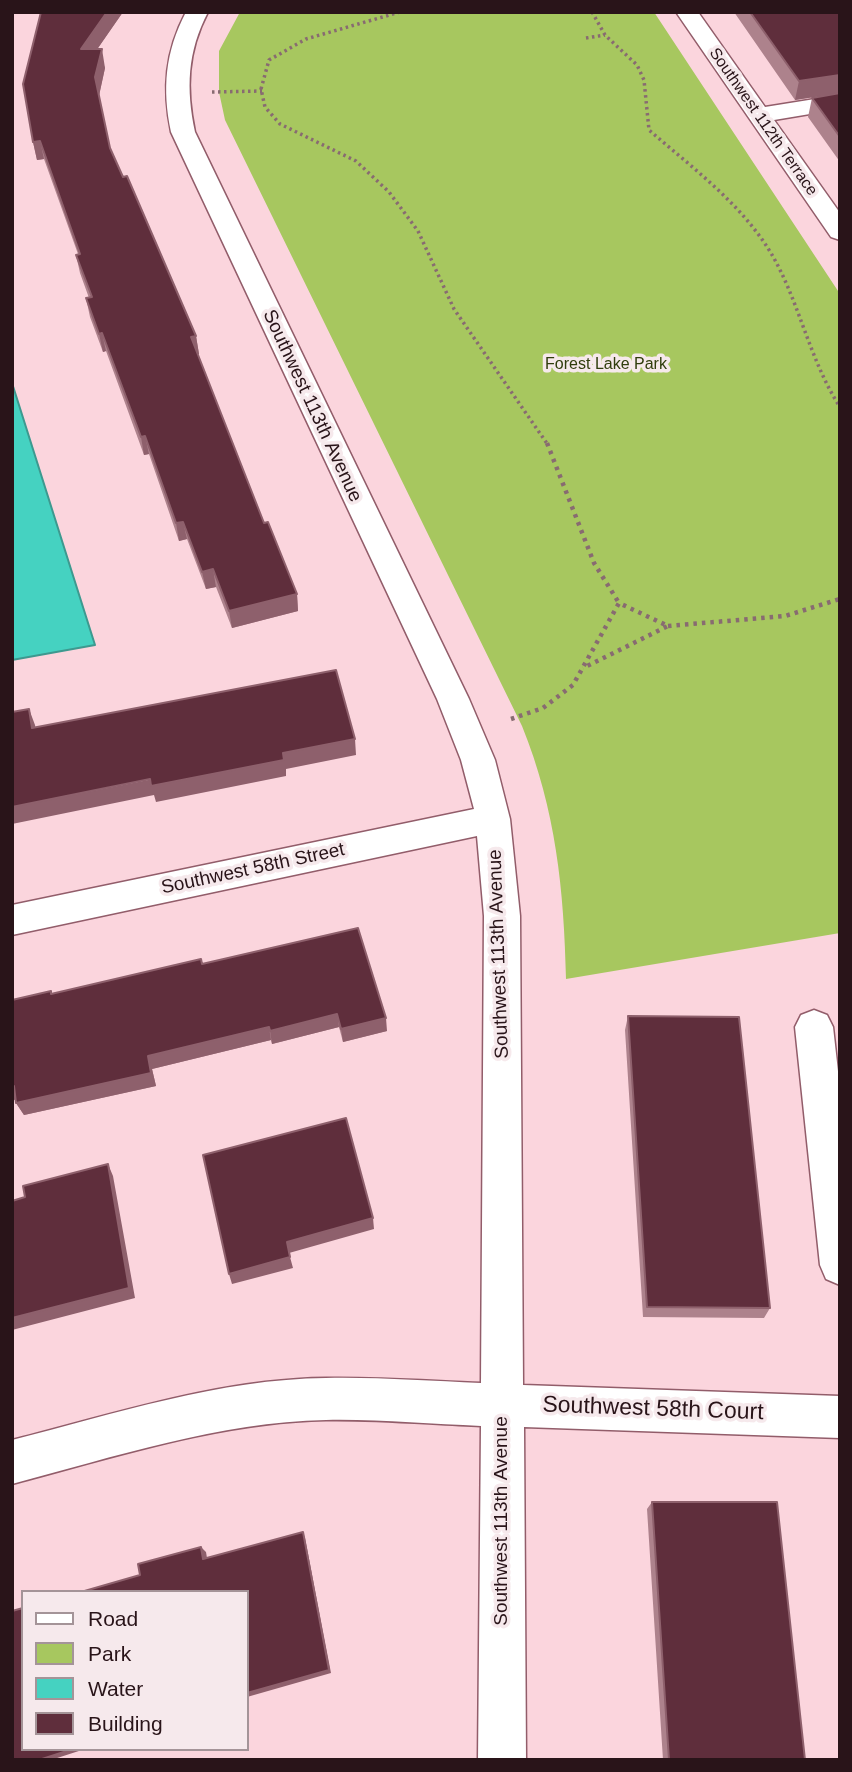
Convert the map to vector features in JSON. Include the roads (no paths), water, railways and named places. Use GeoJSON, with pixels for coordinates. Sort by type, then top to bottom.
{"type":"FeatureCollection","features":[{"type":"Feature","properties":{"kind":"street","name":"Southwest 113th Avenue"},"geometry":{"type":"LineString","coordinates":[[197,12],[181,46],[175,71],[176,101],[183,132],[453,699],[478,760],[494,819],[502,916],[502,1760]]}},
{"type":"Feature","properties":{"kind":"street","name":"Southwest 112th Terrace"},"geometry":{"type":"LineString","coordinates":[[687,12],[840,232]]}},
{"type":"Feature","properties":{"kind":"street"},"geometry":{"type":"LineString","coordinates":[[758,115],[840,102]]}},
{"type":"Feature","properties":{"kind":"street","name":"Southwest 58th Street"},"geometry":{"type":"LineString","coordinates":[[12,920],[494,819]]}},
{"type":"Feature","properties":{"kind":"street"},"geometry":{"type":"LineString","coordinates":[[814,1027],[840,1265]]}},
{"type":"Feature","properties":{"kind":"street","name":"Southwest 58th Court"},"geometry":{"type":"LineString","coordinates":[[12,1462],[190,1415],[261,1403],[325,1399],[502,1403],[840,1417]]}},
{"type":"Feature","properties":{"kind":"water"},"geometry":{"type":"Polygon","coordinates":[[[12,383],[95,645],[12,660],[12,383]]]}},
{"type":"Feature","properties":{"kind":"park label","name":"Forest Lake Park"},"geometry":{"type":"Point","coordinates":[606,365]}}]}
